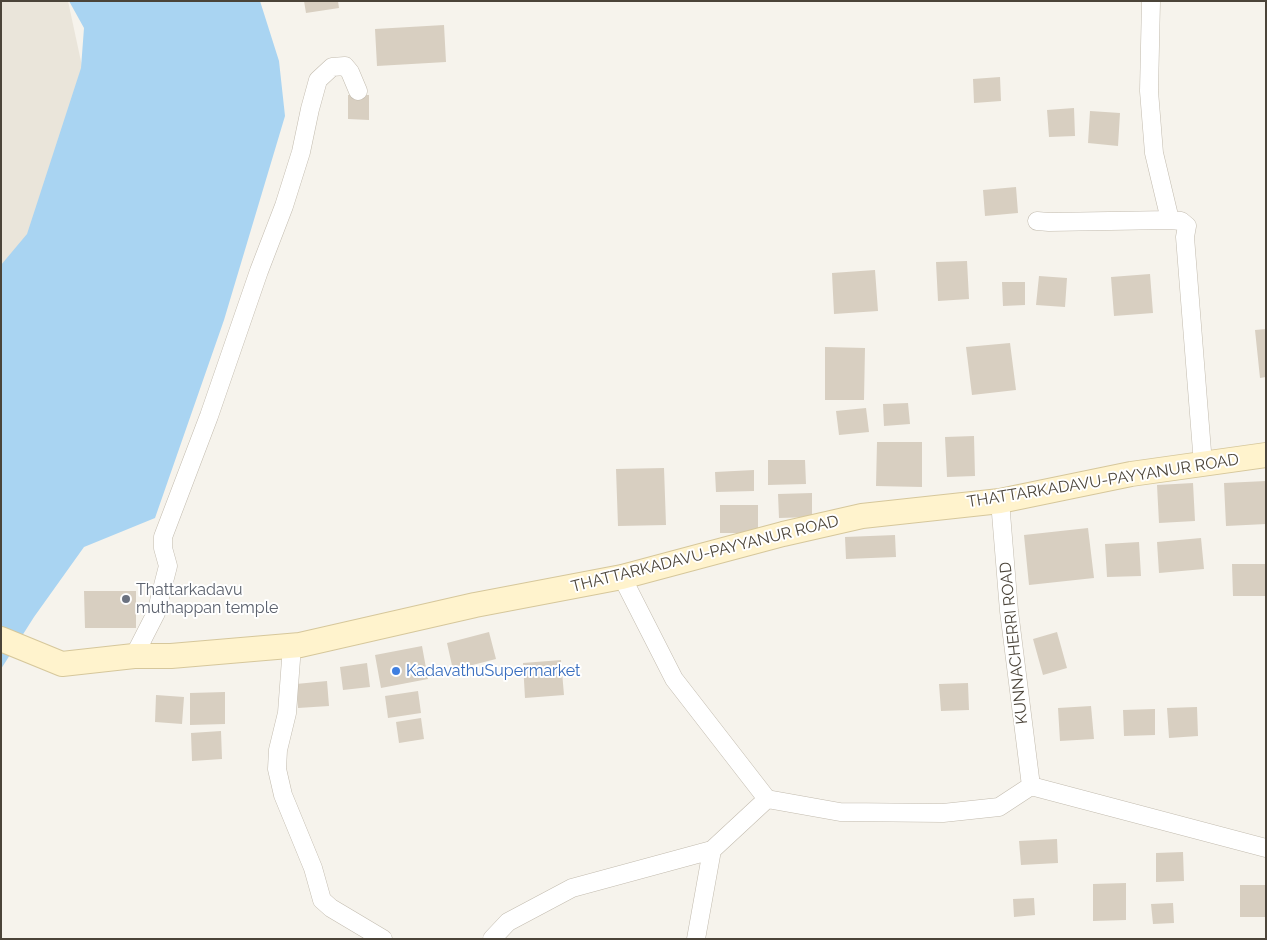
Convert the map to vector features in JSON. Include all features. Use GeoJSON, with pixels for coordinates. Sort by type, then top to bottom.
{"type":"FeatureCollection","features":[{"type":"Feature","properties":{"kind":"main road","name":"THATTARKADAVU-PAYYANUR ROAD"},"geometry":{"type":"LineString","coordinates":[[1,639],[62,664],[134,656],[171,656],[292,646],[475,605],[622,577],[783,534],[862,516],[1000,500],[1131,474],[1266,455]]}},
{"type":"Feature","properties":{"kind":"street"},"geometry":{"type":"LineString","coordinates":[[1151,1],[1149,91],[1154,153],[1170,220]]}},
{"type":"Feature","properties":{"kind":"street"},"geometry":{"type":"LineString","coordinates":[[134,656],[156,613],[168,566],[163,548],[163,537],[209,416],[259,271],[284,206],[301,152],[318,80],[332,66],[345,66],[350,72],[358,91]]}},
{"type":"Feature","properties":{"kind":"street"},"geometry":{"type":"LineString","coordinates":[[1037,221],[1170,220],[1181,221],[1186,226],[1185,237],[1203,464]]}},
{"type":"Feature","properties":{"kind":"street","name":"KUNNACHERRI ROAD"},"geometry":{"type":"LineString","coordinates":[[1000,500],[1009,611],[1031,786]]}},
{"type":"Feature","properties":{"kind":"street"},"geometry":{"type":"LineString","coordinates":[[622,577],[674,679],[766,800],[840,812],[943,813],[999,807],[1031,786],[1266,848]]}},
{"type":"Feature","properties":{"kind":"street"},"geometry":{"type":"LineString","coordinates":[[292,646],[291,685],[287,713],[278,750],[277,769],[283,795],[313,868],[322,900],[331,908],[383,939]]}},
{"type":"Feature","properties":{"kind":"street"},"geometry":{"type":"LineString","coordinates":[[492,939],[508,922],[572,888],[712,850],[766,800]]}},
{"type":"Feature","properties":{"kind":"street"},"geometry":{"type":"LineString","coordinates":[[696,939],[712,850]]}},
{"type":"Feature","properties":{"kind":"shaded area"},"geometry":{"type":"Polygon","coordinates":[[[1,1],[68,1],[88,94],[1,369],[1,1]]]}},
{"type":"Feature","properties":{"kind":"water"},"geometry":{"type":"Polygon","coordinates":[[[69,1],[260,1],[279,61],[285,116],[224,320],[155,518],[84,547],[34,617],[1,669],[1,265],[27,234],[81,68],[84,28],[69,1]]]}},
{"type":"Feature","properties":{"kind":"building"},"geometry":{"type":"Polygon","coordinates":[[[304,1],[338,1],[339,8],[306,13],[304,1]]]}},
{"type":"Feature","properties":{"kind":"building"},"geometry":{"type":"Polygon","coordinates":[[[444,25],[446,62],[377,66],[375,29],[444,25]]]}},
{"type":"Feature","properties":{"kind":"building"},"geometry":{"type":"Polygon","coordinates":[[[1000,77],[1001,101],[974,103],[973,79],[1000,77]]]}},
{"type":"Feature","properties":{"kind":"building"},"geometry":{"type":"Polygon","coordinates":[[[348,95],[369,95],[369,120],[348,119],[348,95]]]}},
{"type":"Feature","properties":{"kind":"building"},"geometry":{"type":"Polygon","coordinates":[[[1074,108],[1075,136],[1049,137],[1047,110],[1074,108]]]}},
{"type":"Feature","properties":{"kind":"building"},"geometry":{"type":"Polygon","coordinates":[[[1090,111],[1120,113],[1118,146],[1088,143],[1090,111]]]}},
{"type":"Feature","properties":{"kind":"building"},"geometry":{"type":"Polygon","coordinates":[[[1016,187],[1018,213],[985,216],[983,190],[1016,187]]]}},
{"type":"Feature","properties":{"kind":"building"},"geometry":{"type":"Polygon","coordinates":[[[967,261],[969,299],[938,301],[936,262],[967,261]]]}},
{"type":"Feature","properties":{"kind":"building"},"geometry":{"type":"Polygon","coordinates":[[[875,270],[878,311],[834,314],[832,273],[875,270]]]}},
{"type":"Feature","properties":{"kind":"building"},"geometry":{"type":"Polygon","coordinates":[[[1150,274],[1153,313],[1114,316],[1111,277],[1150,274]]]}},
{"type":"Feature","properties":{"kind":"building"},"geometry":{"type":"Polygon","coordinates":[[[1039,276],[1067,278],[1065,307],[1036,305],[1039,276]]]}},
{"type":"Feature","properties":{"kind":"building"},"geometry":{"type":"Polygon","coordinates":[[[1002,282],[1025,282],[1025,305],[1003,306],[1002,282]]]}},
{"type":"Feature","properties":{"kind":"building"},"geometry":{"type":"Polygon","coordinates":[[[1266,329],[1266,377],[1260,378],[1255,330],[1266,329]]]}},
{"type":"Feature","properties":{"kind":"building"},"geometry":{"type":"Polygon","coordinates":[[[1010,343],[1016,390],[972,395],[966,347],[1010,343]]]}},
{"type":"Feature","properties":{"kind":"building"},"geometry":{"type":"Polygon","coordinates":[[[825,347],[865,348],[864,400],[825,400],[825,347]]]}},
{"type":"Feature","properties":{"kind":"building"},"geometry":{"type":"Polygon","coordinates":[[[908,403],[910,424],[884,426],[883,404],[908,403]]]}},
{"type":"Feature","properties":{"kind":"building"},"geometry":{"type":"Polygon","coordinates":[[[866,408],[869,432],[839,435],[836,411],[866,408]]]}},
{"type":"Feature","properties":{"kind":"building"},"geometry":{"type":"Polygon","coordinates":[[[974,436],[975,476],[947,477],[945,437],[974,436]]]}},
{"type":"Feature","properties":{"kind":"building"},"geometry":{"type":"Polygon","coordinates":[[[877,442],[922,442],[922,487],[876,486],[877,442]]]}},
{"type":"Feature","properties":{"kind":"building"},"geometry":{"type":"Polygon","coordinates":[[[768,460],[805,460],[806,484],[768,485],[768,460]]]}},
{"type":"Feature","properties":{"kind":"building"},"geometry":{"type":"Polygon","coordinates":[[[664,468],[666,525],[618,526],[616,469],[664,468]]]}},
{"type":"Feature","properties":{"kind":"building"},"geometry":{"type":"Polygon","coordinates":[[[754,470],[754,491],[716,492],[715,472],[754,470]]]}},
{"type":"Feature","properties":{"kind":"building"},"geometry":{"type":"Polygon","coordinates":[[[1266,481],[1266,524],[1226,526],[1224,483],[1266,481]]]}},
{"type":"Feature","properties":{"kind":"building"},"geometry":{"type":"Polygon","coordinates":[[[1193,483],[1195,521],[1159,523],[1157,485],[1193,483]]]}},
{"type":"Feature","properties":{"kind":"building"},"geometry":{"type":"Polygon","coordinates":[[[812,493],[812,517],[779,518],[778,494],[812,493]]]}},
{"type":"Feature","properties":{"kind":"building"},"geometry":{"type":"Polygon","coordinates":[[[720,505],[758,505],[758,533],[720,533],[720,505]]]}},
{"type":"Feature","properties":{"kind":"building"},"geometry":{"type":"Polygon","coordinates":[[[1088,528],[1094,578],[1029,585],[1024,535],[1088,528]]]}},
{"type":"Feature","properties":{"kind":"building"},"geometry":{"type":"Polygon","coordinates":[[[895,535],[896,557],[846,559],[845,537],[895,535]]]}},
{"type":"Feature","properties":{"kind":"building"},"geometry":{"type":"Polygon","coordinates":[[[1201,538],[1204,569],[1159,573],[1157,542],[1201,538]]]}},
{"type":"Feature","properties":{"kind":"building"},"geometry":{"type":"Polygon","coordinates":[[[1139,542],[1141,576],[1107,577],[1105,544],[1139,542]]]}},
{"type":"Feature","properties":{"kind":"building"},"geometry":{"type":"Polygon","coordinates":[[[1232,564],[1266,564],[1266,596],[1233,596],[1232,564]]]}},
{"type":"Feature","properties":{"kind":"building"},"geometry":{"type":"Polygon","coordinates":[[[84,591],[136,591],[136,628],[85,628],[84,591]]]}},
{"type":"Feature","properties":{"kind":"building"},"geometry":{"type":"Polygon","coordinates":[[[489,632],[496,659],[453,670],[447,643],[489,632]]]}},
{"type":"Feature","properties":{"kind":"building"},"geometry":{"type":"Polygon","coordinates":[[[1057,632],[1067,668],[1043,675],[1033,639],[1057,632]]]}},
{"type":"Feature","properties":{"kind":"building"},"geometry":{"type":"Polygon","coordinates":[[[422,646],[428,679],[381,688],[375,655],[422,646]]]}},
{"type":"Feature","properties":{"kind":"building"},"geometry":{"type":"Polygon","coordinates":[[[561,660],[564,695],[525,698],[523,663],[561,660]]]}},
{"type":"Feature","properties":{"kind":"building"},"geometry":{"type":"Polygon","coordinates":[[[367,663],[370,687],[343,690],[340,667],[367,663]]]}},
{"type":"Feature","properties":{"kind":"building"},"geometry":{"type":"Polygon","coordinates":[[[327,681],[329,706],[298,708],[296,684],[327,681]]]}},
{"type":"Feature","properties":{"kind":"building"},"geometry":{"type":"Polygon","coordinates":[[[968,683],[969,710],[941,711],[939,684],[968,683]]]}},
{"type":"Feature","properties":{"kind":"building"},"geometry":{"type":"Polygon","coordinates":[[[418,691],[421,713],[388,718],[385,696],[418,691]]]}},
{"type":"Feature","properties":{"kind":"building"},"geometry":{"type":"Polygon","coordinates":[[[225,692],[225,724],[190,725],[190,693],[225,692]]]}},
{"type":"Feature","properties":{"kind":"building"},"geometry":{"type":"Polygon","coordinates":[[[156,695],[184,697],[182,724],[155,722],[156,695]]]}},
{"type":"Feature","properties":{"kind":"building"},"geometry":{"type":"Polygon","coordinates":[[[1091,706],[1094,739],[1060,741],[1058,708],[1091,706]]]}},
{"type":"Feature","properties":{"kind":"building"},"geometry":{"type":"Polygon","coordinates":[[[1197,707],[1198,736],[1169,738],[1167,708],[1197,707]]]}},
{"type":"Feature","properties":{"kind":"building"},"geometry":{"type":"Polygon","coordinates":[[[1155,709],[1155,735],[1124,736],[1123,710],[1155,709]]]}},
{"type":"Feature","properties":{"kind":"building"},"geometry":{"type":"Polygon","coordinates":[[[421,718],[424,739],[399,743],[396,722],[421,718]]]}},
{"type":"Feature","properties":{"kind":"building"},"geometry":{"type":"Polygon","coordinates":[[[221,731],[222,759],[192,761],[191,733],[221,731]]]}},
{"type":"Feature","properties":{"kind":"building"},"geometry":{"type":"Polygon","coordinates":[[[1057,839],[1058,863],[1021,865],[1019,841],[1057,839]]]}},
{"type":"Feature","properties":{"kind":"building"},"geometry":{"type":"Polygon","coordinates":[[[1183,852],[1184,881],[1156,882],[1156,853],[1183,852]]]}},
{"type":"Feature","properties":{"kind":"building"},"geometry":{"type":"Polygon","coordinates":[[[1126,883],[1126,920],[1093,921],[1093,884],[1126,883]]]}},
{"type":"Feature","properties":{"kind":"building"},"geometry":{"type":"Polygon","coordinates":[[[1240,885],[1266,885],[1266,917],[1240,917],[1240,885]]]}},
{"type":"Feature","properties":{"kind":"building"},"geometry":{"type":"Polygon","coordinates":[[[1034,898],[1035,915],[1014,917],[1013,899],[1034,898]]]}},
{"type":"Feature","properties":{"kind":"building"},"geometry":{"type":"Polygon","coordinates":[[[1173,903],[1174,923],[1153,924],[1151,904],[1173,903]]]}},
{"type":"Feature","properties":{"kind":"place","name":"Thattarkadavu muthappan temple"},"geometry":{"type":"Point","coordinates":[126,599]}},
{"type":"Feature","properties":{"kind":"place","name":"KadavathuSupermarket"},"geometry":{"type":"Point","coordinates":[396,671]}}]}
